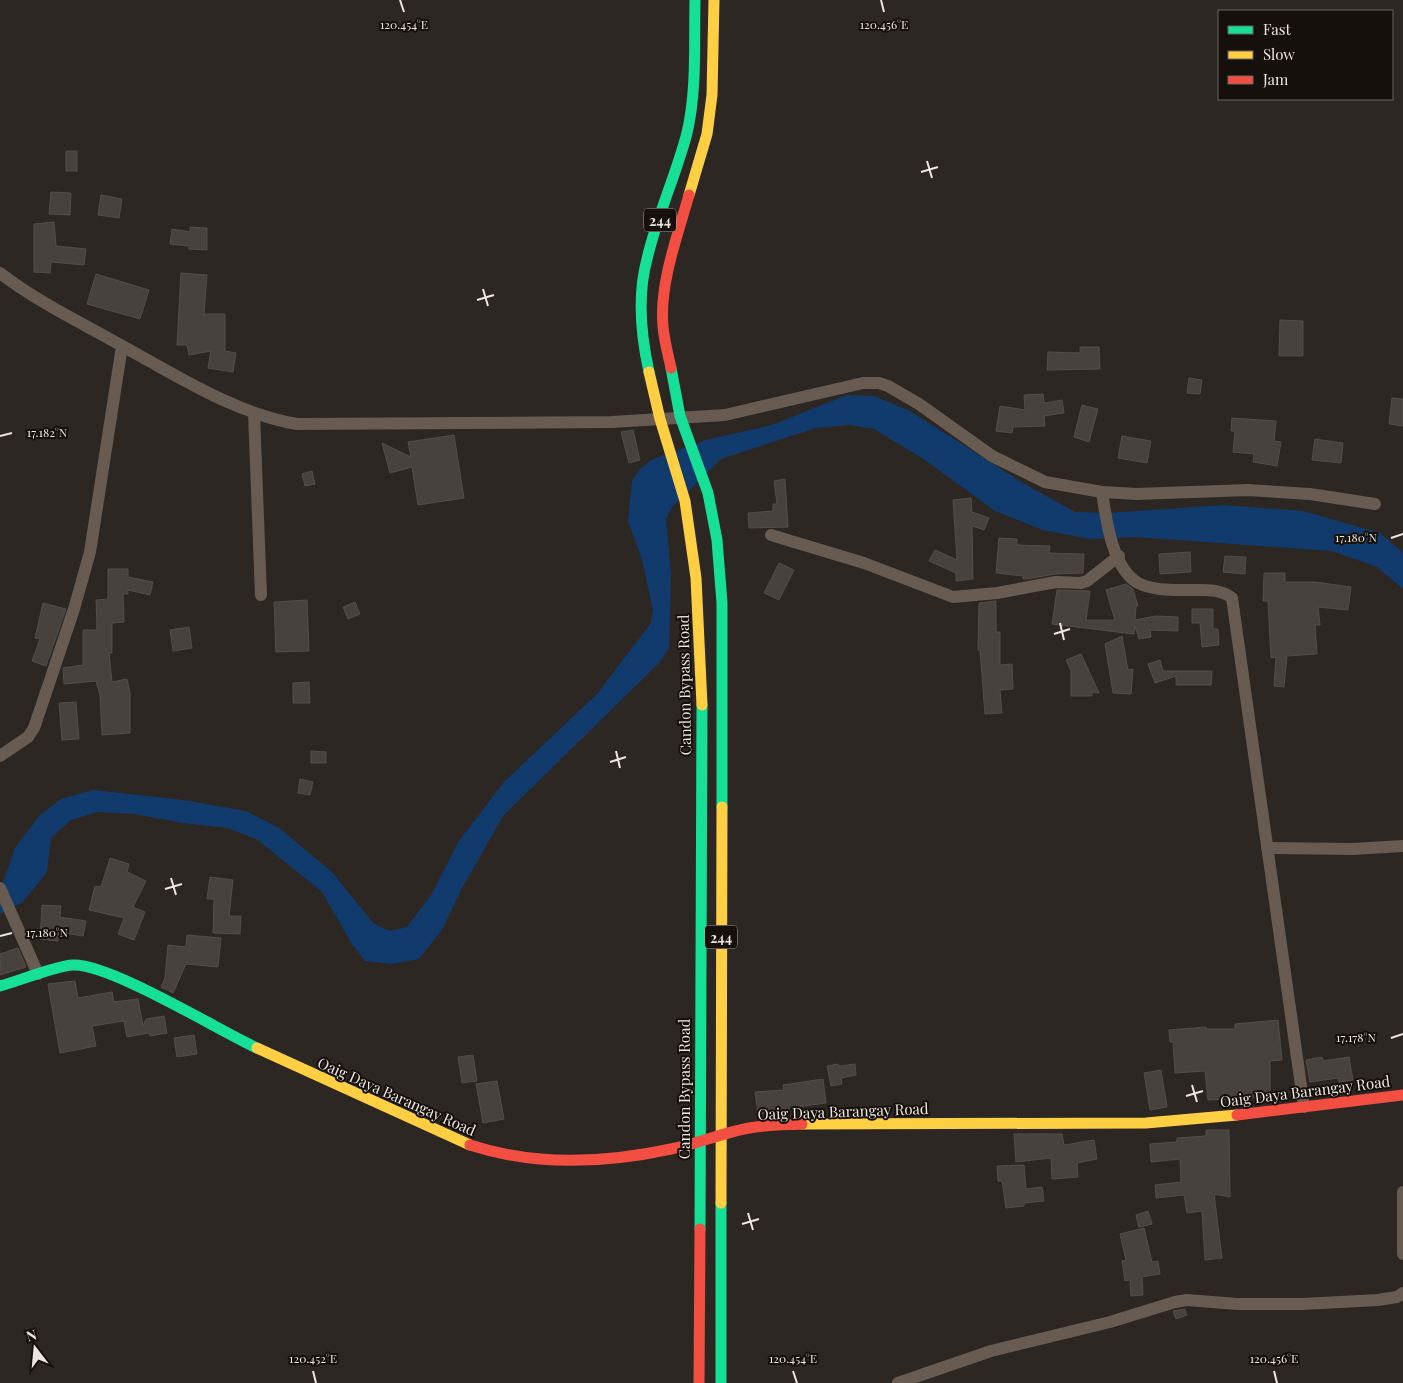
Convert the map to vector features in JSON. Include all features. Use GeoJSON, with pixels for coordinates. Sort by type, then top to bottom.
{"type":"FeatureCollection","features":[{"type":"Feature","properties":{"kind":"main road","name":"Candon Bypass Road"},"geometry":{"type":"LineString","coordinates":[[695,0],[693,95],[687,132],[648,253],[641,299],[642,339],[665,439],[684,501],[696,578],[702,675],[698,1143],[699,1383]]}},
{"type":"Feature","properties":{"kind":"main road","name":"244"},"geometry":{"type":"LineString","coordinates":[[714,0],[712,95],[707,134],[677,236],[664,297],[665,342],[680,416],[708,493],[717,540],[722,603],[721,1383]]}},
{"type":"Feature","properties":{"kind":"main road","name":"Oaig Daya Barangay Road"},"geometry":{"type":"LineString","coordinates":[[0,986],[73,964],[92,967],[130,983],[238,1039],[476,1148],[538,1159],[643,1154],[698,1143],[751,1128],[822,1123],[1110,1124],[1222,1117],[1403,1095]]}},
{"type":"Feature","properties":{"kind":"street"},"geometry":{"type":"LineString","coordinates":[[0,273],[23,291],[205,392],[254,413],[297,424],[612,422],[680,416],[725,415],[863,383],[879,383],[919,404],[1007,465],[1045,482],[1102,492],[1136,494],[1248,490],[1310,494],[1375,504]]}},
{"type":"Feature","properties":{"kind":"street"},"geometry":{"type":"LineString","coordinates":[[0,756],[28,737],[34,728],[82,583],[100,496],[122,346]]}},
{"type":"Feature","properties":{"kind":"street"},"geometry":{"type":"LineString","coordinates":[[254,413],[261,595]]}},
{"type":"Feature","properties":{"kind":"street"},"geometry":{"type":"LineString","coordinates":[[1102,492],[1110,542],[1125,570],[1139,583],[1166,590],[1226,592],[1232,598],[1304,1107]]}},
{"type":"Feature","properties":{"kind":"street"},"geometry":{"type":"LineString","coordinates":[[771,535],[864,563],[953,597],[997,593],[1056,582],[1088,581],[1118,556]]}},
{"type":"Feature","properties":{"kind":"street"},"geometry":{"type":"LineString","coordinates":[[1267,848],[1362,849],[1403,846]]}},
{"type":"Feature","properties":{"kind":"street"},"geometry":{"type":"LineString","coordinates":[[0,888],[38,974]]}},
{"type":"Feature","properties":{"kind":"street"},"geometry":{"type":"LineString","coordinates":[[1403,1192],[1403,1254]]}},
{"type":"Feature","properties":{"kind":"street"},"geometry":{"type":"LineString","coordinates":[[898,1383],[991,1351],[1110,1322],[1175,1302],[1187,1300],[1237,1304],[1303,1304],[1378,1300],[1397,1297],[1403,1293]]}},
{"type":"Feature","properties":{"kind":"water"},"geometry":{"type":"Polygon","coordinates":[[[847,395],[874,396],[910,411],[1023,483],[1075,512],[1108,513],[1224,505],[1303,511],[1380,533],[1403,553],[1403,589],[1377,567],[1332,551],[1135,537],[1090,539],[1043,530],[995,511],[925,460],[874,429],[850,425],[816,428],[721,459],[672,507],[666,519],[671,575],[669,648],[660,662],[503,816],[461,890],[442,930],[419,959],[392,964],[365,961],[352,944],[322,892],[258,840],[228,828],[183,823],[134,814],[97,812],[71,820],[51,838],[47,872],[23,902],[0,914],[0,885],[4,880],[15,848],[40,815],[61,799],[93,790],[183,800],[246,811],[279,828],[332,872],[374,924],[390,931],[407,927],[431,895],[459,841],[504,782],[597,694],[651,623],[653,610],[642,560],[628,521],[632,481],[640,469],[651,460],[706,440],[772,425],[847,395]]]}},
{"type":"Feature","properties":{"kind":"building"},"geometry":{"type":"Polygon","coordinates":[[[66,151],[77,151],[77,171],[66,171],[66,151]]]}},
{"type":"Feature","properties":{"kind":"building"},"geometry":{"type":"Polygon","coordinates":[[[51,192],[71,193],[70,215],[49,214],[51,192]]]}},
{"type":"Feature","properties":{"kind":"building"},"geometry":{"type":"Polygon","coordinates":[[[101,195],[122,199],[119,218],[98,215],[101,195]]]}},
{"type":"Feature","properties":{"kind":"building"},"geometry":{"type":"Polygon","coordinates":[[[54,222],[56,246],[86,249],[84,265],[51,262],[50,273],[34,272],[34,224],[54,222]]]}},
{"type":"Feature","properties":{"kind":"building"},"geometry":{"type":"Polygon","coordinates":[[[190,227],[207,228],[207,250],[189,249],[189,246],[170,244],[172,229],[190,232],[190,227]]]}},
{"type":"Feature","properties":{"kind":"building"},"geometry":{"type":"Polygon","coordinates":[[[181,273],[207,275],[204,314],[225,314],[225,351],[236,353],[233,372],[208,368],[211,351],[189,355],[187,345],[177,345],[181,273]]]}},
{"type":"Feature","properties":{"kind":"building"},"geometry":{"type":"Polygon","coordinates":[[[96,274],[149,290],[140,319],[87,304],[96,274]]]}},
{"type":"Feature","properties":{"kind":"building"},"geometry":{"type":"Polygon","coordinates":[[[1280,320],[1303,321],[1303,356],[1279,356],[1280,320]]]}},
{"type":"Feature","properties":{"kind":"building"},"geometry":{"type":"Polygon","coordinates":[[[1080,347],[1099,347],[1100,369],[1047,370],[1048,352],[1080,353],[1080,347]]]}},
{"type":"Feature","properties":{"kind":"building"},"geometry":{"type":"Polygon","coordinates":[[[1189,378],[1202,380],[1200,394],[1187,393],[1189,378]]]}},
{"type":"Feature","properties":{"kind":"building"},"geometry":{"type":"Polygon","coordinates":[[[1043,394],[1044,403],[1062,400],[1064,413],[1044,416],[1045,426],[1013,427],[1012,433],[996,431],[1000,406],[1025,410],[1024,395],[1043,394]]]}},
{"type":"Feature","properties":{"kind":"building"},"geometry":{"type":"Polygon","coordinates":[[[1392,398],[1403,399],[1403,426],[1389,424],[1392,398]]]}},
{"type":"Feature","properties":{"kind":"building"},"geometry":{"type":"Polygon","coordinates":[[[1082,405],[1098,409],[1089,442],[1074,437],[1082,405]]]}},
{"type":"Feature","properties":{"kind":"building"},"geometry":{"type":"Polygon","coordinates":[[[1232,418],[1276,421],[1274,441],[1281,442],[1277,466],[1253,462],[1254,454],[1233,452],[1235,431],[1231,431],[1232,418]]]}},
{"type":"Feature","properties":{"kind":"building"},"geometry":{"type":"Polygon","coordinates":[[[633,430],[640,460],[629,463],[621,432],[633,430]]]}},
{"type":"Feature","properties":{"kind":"building"},"geometry":{"type":"Polygon","coordinates":[[[454,435],[464,498],[418,505],[412,467],[390,473],[382,443],[411,457],[408,442],[454,435]]]}},
{"type":"Feature","properties":{"kind":"building"},"geometry":{"type":"Polygon","coordinates":[[[1122,436],[1151,441],[1147,463],[1118,458],[1122,436]]]}},
{"type":"Feature","properties":{"kind":"building"},"geometry":{"type":"Polygon","coordinates":[[[1315,439],[1343,443],[1341,463],[1312,460],[1315,439]]]}},
{"type":"Feature","properties":{"kind":"building"},"geometry":{"type":"Polygon","coordinates":[[[312,471],[315,484],[305,486],[302,474],[312,471]]]}},
{"type":"Feature","properties":{"kind":"building"},"geometry":{"type":"Polygon","coordinates":[[[785,479],[788,527],[749,528],[748,513],[773,511],[773,504],[777,504],[774,481],[785,479]]]}},
{"type":"Feature","properties":{"kind":"building"},"geometry":{"type":"Polygon","coordinates":[[[971,498],[972,512],[989,518],[984,530],[972,526],[973,579],[956,581],[956,573],[929,561],[935,550],[957,560],[953,500],[971,498]]]}},
{"type":"Feature","properties":{"kind":"building"},"geometry":{"type":"Polygon","coordinates":[[[999,538],[1017,539],[1017,545],[1050,546],[1049,553],[1084,554],[1083,573],[1055,574],[1023,579],[1023,576],[996,573],[999,538]]]}},
{"type":"Feature","properties":{"kind":"building"},"geometry":{"type":"Polygon","coordinates":[[[1190,552],[1191,572],[1160,574],[1159,554],[1190,552]]]}},
{"type":"Feature","properties":{"kind":"building"},"geometry":{"type":"Polygon","coordinates":[[[1225,556],[1246,557],[1245,574],[1223,572],[1225,556]]]}},
{"type":"Feature","properties":{"kind":"building"},"geometry":{"type":"Polygon","coordinates":[[[779,563],[794,570],[779,600],[764,593],[779,563]]]}},
{"type":"Feature","properties":{"kind":"building"},"geometry":{"type":"Polygon","coordinates":[[[108,569],[128,569],[128,577],[153,582],[150,595],[128,590],[128,594],[123,594],[124,622],[112,623],[112,653],[109,653],[112,682],[127,679],[130,693],[130,733],[102,735],[100,695],[96,681],[64,684],[63,668],[83,665],[83,630],[97,630],[96,600],[108,599],[108,569]]]}},
{"type":"Feature","properties":{"kind":"building"},"geometry":{"type":"Polygon","coordinates":[[[1264,573],[1285,573],[1285,582],[1316,582],[1351,587],[1348,610],[1318,607],[1320,625],[1315,625],[1317,654],[1287,656],[1284,687],[1274,686],[1276,657],[1271,658],[1268,601],[1263,601],[1264,573]]]}},
{"type":"Feature","properties":{"kind":"building"},"geometry":{"type":"Polygon","coordinates":[[[1126,584],[1133,589],[1138,606],[1136,606],[1135,620],[1155,616],[1178,617],[1178,631],[1150,630],[1151,637],[1139,639],[1135,626],[1134,634],[1052,624],[1057,590],[1090,591],[1086,620],[1115,620],[1106,590],[1126,584]]]}},
{"type":"Feature","properties":{"kind":"building"},"geometry":{"type":"Polygon","coordinates":[[[307,600],[309,651],[276,652],[274,602],[307,600]]]}},
{"type":"Feature","properties":{"kind":"building"},"geometry":{"type":"Polygon","coordinates":[[[996,601],[996,632],[1000,632],[1000,665],[1012,664],[1013,689],[1000,690],[1002,713],[985,714],[980,650],[978,650],[979,603],[996,601]]]}},
{"type":"Feature","properties":{"kind":"building"},"geometry":{"type":"Polygon","coordinates":[[[355,602],[360,614],[348,619],[343,607],[355,602]]]}},
{"type":"Feature","properties":{"kind":"building"},"geometry":{"type":"Polygon","coordinates":[[[43,603],[66,609],[46,666],[32,661],[40,639],[35,638],[43,603]]]}},
{"type":"Feature","properties":{"kind":"building"},"geometry":{"type":"Polygon","coordinates":[[[1192,609],[1213,609],[1213,629],[1218,629],[1219,645],[1202,647],[1200,623],[1192,623],[1192,609]]]}},
{"type":"Feature","properties":{"kind":"building"},"geometry":{"type":"Polygon","coordinates":[[[189,627],[192,648],[173,651],[170,630],[189,627]]]}},
{"type":"Feature","properties":{"kind":"building"},"geometry":{"type":"Polygon","coordinates":[[[1122,636],[1128,670],[1133,669],[1131,694],[1113,693],[1105,644],[1122,636]]]}},
{"type":"Feature","properties":{"kind":"building"},"geometry":{"type":"Polygon","coordinates":[[[1081,654],[1099,693],[1092,692],[1092,696],[1071,696],[1071,671],[1066,660],[1081,654]]]}},
{"type":"Feature","properties":{"kind":"building"},"geometry":{"type":"Polygon","coordinates":[[[1160,660],[1163,671],[1212,671],[1211,685],[1176,685],[1176,676],[1155,683],[1148,664],[1160,660]]]}},
{"type":"Feature","properties":{"kind":"building"},"geometry":{"type":"Polygon","coordinates":[[[309,682],[310,703],[293,703],[293,683],[309,682]]]}},
{"type":"Feature","properties":{"kind":"building"},"geometry":{"type":"Polygon","coordinates":[[[76,702],[79,739],[62,740],[59,703],[76,702]]]}},
{"type":"Feature","properties":{"kind":"building"},"geometry":{"type":"Polygon","coordinates":[[[311,751],[326,752],[326,763],[311,763],[311,751]]]}},
{"type":"Feature","properties":{"kind":"building"},"geometry":{"type":"Polygon","coordinates":[[[300,779],[313,782],[310,795],[298,793],[300,779]]]}},
{"type":"Feature","properties":{"kind":"building"},"geometry":{"type":"Polygon","coordinates":[[[110,858],[129,864],[127,872],[146,881],[133,907],[145,912],[134,940],[118,934],[124,918],[89,910],[95,886],[101,887],[110,858]]]}},
{"type":"Feature","properties":{"kind":"building"},"geometry":{"type":"Polygon","coordinates":[[[210,877],[233,880],[229,916],[241,916],[240,934],[213,933],[214,899],[207,899],[210,877]]]}},
{"type":"Feature","properties":{"kind":"building"},"geometry":{"type":"Polygon","coordinates":[[[42,905],[61,906],[60,917],[86,921],[83,936],[59,932],[58,941],[40,939],[42,905]]]}},
{"type":"Feature","properties":{"kind":"building"},"geometry":{"type":"Polygon","coordinates":[[[187,935],[221,938],[218,967],[186,964],[173,993],[161,987],[165,978],[168,945],[186,947],[187,935]]]}},
{"type":"Feature","properties":{"kind":"building"},"geometry":{"type":"Polygon","coordinates":[[[18,948],[26,967],[0,975],[0,954],[18,948]]]}},
{"type":"Feature","properties":{"kind":"building"},"geometry":{"type":"Polygon","coordinates":[[[75,981],[78,998],[112,992],[114,1002],[138,999],[143,1026],[146,1019],[164,1016],[167,1033],[150,1036],[149,1033],[127,1037],[124,1021],[92,1026],[96,1046],[60,1053],[48,984],[75,981]]]}},
{"type":"Feature","properties":{"kind":"building"},"geometry":{"type":"Polygon","coordinates":[[[1278,1020],[1282,1060],[1270,1061],[1270,1097],[1208,1100],[1205,1071],[1175,1073],[1173,1042],[1170,1042],[1169,1030],[1206,1027],[1206,1029],[1235,1029],[1235,1024],[1278,1020]]]}},
{"type":"Feature","properties":{"kind":"building"},"geometry":{"type":"Polygon","coordinates":[[[194,1035],[197,1054],[177,1057],[174,1038],[194,1035]]]}},
{"type":"Feature","properties":{"kind":"building"},"geometry":{"type":"Polygon","coordinates":[[[473,1055],[477,1081],[462,1083],[458,1057],[473,1055]]]}},
{"type":"Feature","properties":{"kind":"building"},"geometry":{"type":"Polygon","coordinates":[[[1322,1057],[1323,1061],[1349,1057],[1353,1080],[1339,1082],[1338,1078],[1310,1082],[1306,1060],[1322,1057]]]}},
{"type":"Feature","properties":{"kind":"building"},"geometry":{"type":"Polygon","coordinates":[[[838,1064],[839,1066],[855,1064],[856,1075],[841,1078],[842,1084],[831,1086],[827,1066],[838,1064]]]}},
{"type":"Feature","properties":{"kind":"building"},"geometry":{"type":"Polygon","coordinates":[[[1161,1070],[1167,1107],[1150,1110],[1144,1073],[1161,1070]]]}},
{"type":"Feature","properties":{"kind":"building"},"geometry":{"type":"Polygon","coordinates":[[[823,1079],[826,1103],[789,1108],[789,1111],[758,1114],[755,1092],[784,1090],[783,1085],[823,1079]]]}},
{"type":"Feature","properties":{"kind":"building"},"geometry":{"type":"Polygon","coordinates":[[[497,1081],[504,1119],[483,1123],[476,1084],[497,1081]]]}},
{"type":"Feature","properties":{"kind":"building"},"geometry":{"type":"Polygon","coordinates":[[[1206,1130],[1229,1130],[1230,1197],[1214,1194],[1222,1258],[1205,1260],[1202,1211],[1187,1213],[1184,1195],[1156,1198],[1155,1185],[1181,1182],[1180,1159],[1151,1162],[1150,1144],[1177,1142],[1177,1138],[1206,1136],[1206,1130]]]}},
{"type":"Feature","properties":{"kind":"building"},"geometry":{"type":"Polygon","coordinates":[[[1014,1134],[1062,1134],[1064,1145],[1094,1140],[1097,1159],[1077,1163],[1078,1177],[1052,1179],[1051,1158],[1016,1162],[1014,1134]]]}},
{"type":"Feature","properties":{"kind":"building"},"geometry":{"type":"Polygon","coordinates":[[[1024,1165],[1026,1189],[1042,1187],[1044,1201],[1024,1203],[1024,1206],[1006,1208],[1002,1181],[998,1181],[997,1166],[1024,1165]]]}},
{"type":"Feature","properties":{"kind":"building"},"geometry":{"type":"Polygon","coordinates":[[[1148,1211],[1152,1224],[1139,1227],[1136,1215],[1148,1211]]]}},
{"type":"Feature","properties":{"kind":"building"},"geometry":{"type":"Polygon","coordinates":[[[1144,1228],[1152,1262],[1158,1261],[1160,1274],[1142,1277],[1143,1295],[1131,1296],[1130,1280],[1125,1281],[1122,1261],[1126,1260],[1120,1234],[1144,1228]]]}},
{"type":"Feature","properties":{"kind":"building"},"geometry":{"type":"Polygon","coordinates":[[[1185,1309],[1187,1315],[1176,1319],[1173,1311],[1185,1309]]]}},
{"type":"Feature","properties":{"kind":"traffic: fast"},"geometry":{"type":"LineString","coordinates":[[649,372],[642,330],[642,287],[651,243],[683,149],[690,117],[694,67],[695,0]]}},
{"type":"Feature","properties":{"kind":"traffic: fast"},"geometry":{"type":"LineString","coordinates":[[671,368],[680,416],[708,493],[717,540],[722,603],[722,807]]}},
{"type":"Feature","properties":{"kind":"traffic: fast"},"geometry":{"type":"LineString","coordinates":[[700,1229],[702,705]]}},
{"type":"Feature","properties":{"kind":"traffic: fast"},"geometry":{"type":"LineString","coordinates":[[0,986],[65,966],[90,967],[164,999],[257,1048]]}},
{"type":"Feature","properties":{"kind":"traffic: fast"},"geometry":{"type":"LineString","coordinates":[[721,1203],[721,1383]]}},
{"type":"Feature","properties":{"kind":"traffic: slow"},"geometry":{"type":"LineString","coordinates":[[689,195],[707,134],[712,95],[714,0]]}},
{"type":"Feature","properties":{"kind":"traffic: slow"},"geometry":{"type":"LineString","coordinates":[[649,372],[660,419],[685,501],[696,578],[702,705]]}},
{"type":"Feature","properties":{"kind":"traffic: slow"},"geometry":{"type":"LineString","coordinates":[[721,1203],[722,807]]}},
{"type":"Feature","properties":{"kind":"traffic: slow"},"geometry":{"type":"LineString","coordinates":[[257,1048],[470,1145]]}},
{"type":"Feature","properties":{"kind":"traffic: slow"},"geometry":{"type":"LineString","coordinates":[[802,1124],[1146,1123],[1237,1115]]}},
{"type":"Feature","properties":{"kind":"traffic: jam"},"geometry":{"type":"LineString","coordinates":[[671,368],[663,326],[664,294],[670,260],[689,195]]}},
{"type":"Feature","properties":{"kind":"traffic: jam"},"geometry":{"type":"LineString","coordinates":[[1237,1115],[1403,1095]]}},
{"type":"Feature","properties":{"kind":"traffic: jam"},"geometry":{"type":"LineString","coordinates":[[470,1145],[494,1152],[545,1159],[596,1159],[646,1154],[671,1149],[749,1128],[802,1124]]}},
{"type":"Feature","properties":{"kind":"traffic: jam"},"geometry":{"type":"LineString","coordinates":[[699,1383],[700,1229]]}}]}
